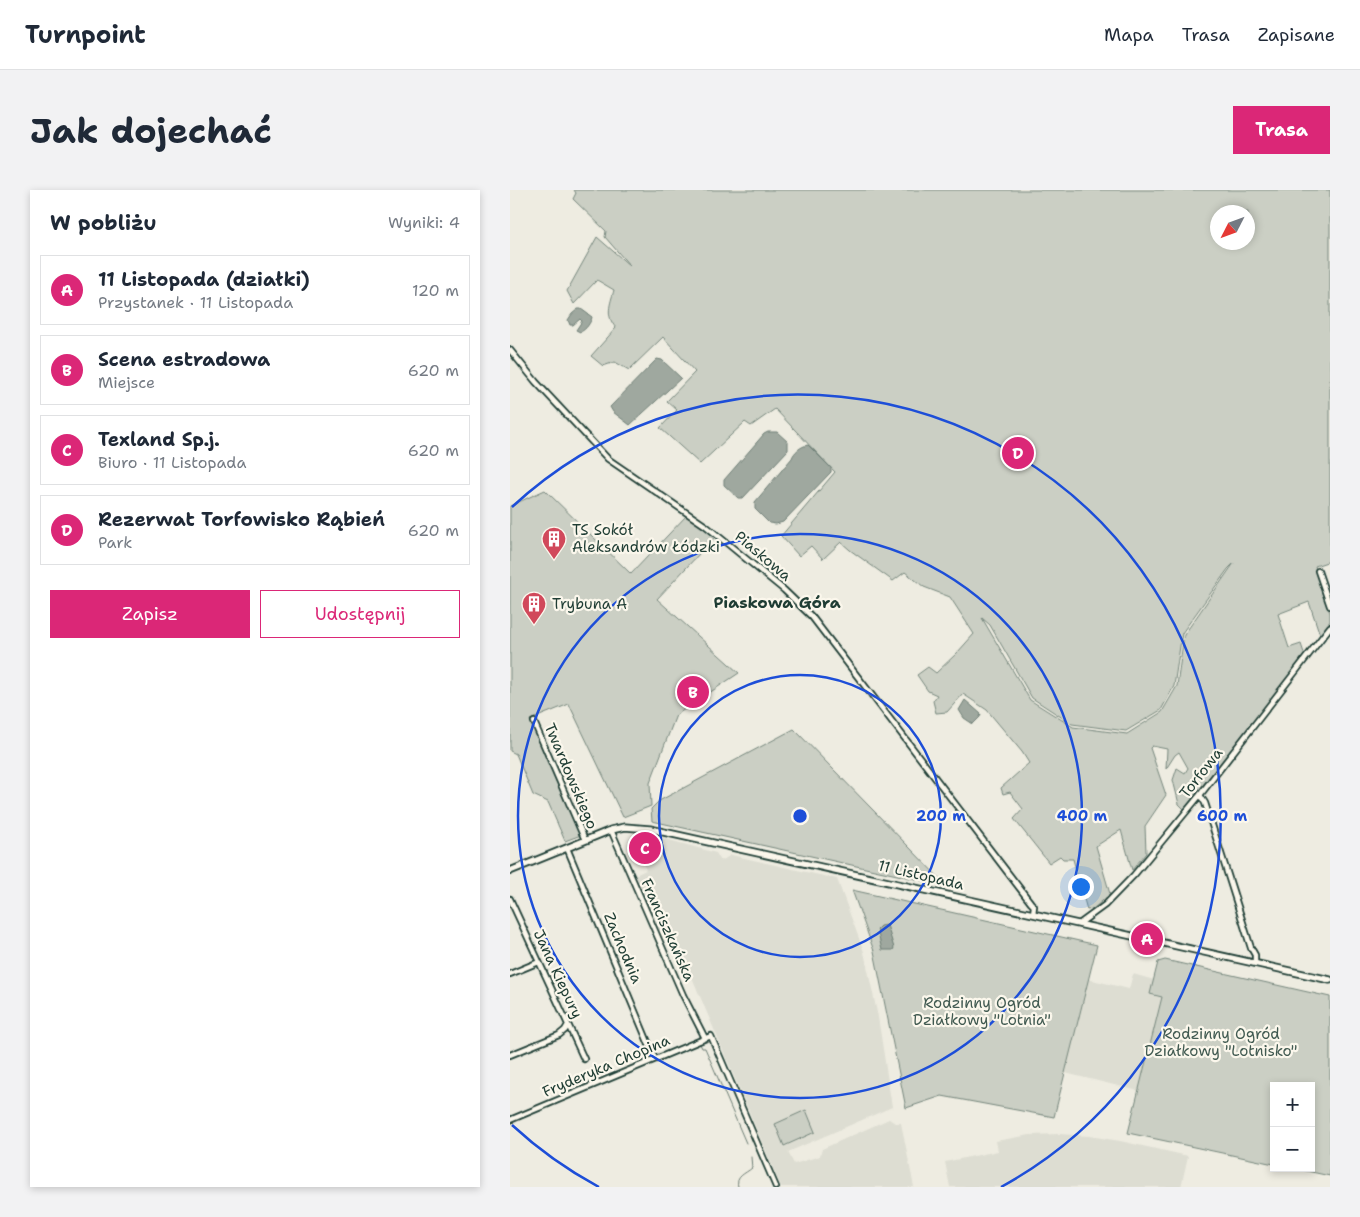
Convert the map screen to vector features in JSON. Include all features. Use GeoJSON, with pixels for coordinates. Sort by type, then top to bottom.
{"type":"FeatureCollection","features":[{"type":"Feature","properties":{"kind":"street","name":"Piaskowa"},"geometry":{"type":"LineString","coordinates":[[510,350],[536,382],[608,459],[720,536],[812,616],[1032,903],[1034,906],[1033,914]]}},
{"type":"Feature","properties":{"kind":"street"},"geometry":{"type":"LineString","coordinates":[[1318,570],[1330,606]]}},
{"type":"Feature","properties":{"kind":"street","name":"Torfowa"},"geometry":{"type":"LineString","coordinates":[[1079,924],[1105,905],[1121,889],[1200,795],[1330,627]]}},
{"type":"Feature","properties":{"kind":"street","name":"Twardowskiego"},"geometry":{"type":"LineString","coordinates":[[534,722],[585,840]]}},
{"type":"Feature","properties":{"kind":"street"},"geometry":{"type":"LineString","coordinates":[[1200,795],[1205,803],[1255,956],[1255,963]]}},
{"type":"Feature","properties":{"kind":"street","name":"11 Listopada"},"geometry":{"type":"LineString","coordinates":[[510,871],[611,830],[625,827],[650,829],[1330,980]]}},
{"type":"Feature","properties":{"kind":"street","name":"Franciszkańska"},"geometry":{"type":"LineString","coordinates":[[611,830],[679,987],[705,1038]]}},
{"type":"Feature","properties":{"kind":"street","name":"Zachodnia"},"geometry":{"type":"LineString","coordinates":[[567,848],[656,1059]]}},
{"type":"Feature","properties":{"kind":"street","name":"Jana Kiepury"},"geometry":{"type":"LineString","coordinates":[[510,900],[584,1059]]}},
{"type":"Feature","properties":{"kind":"street"},"geometry":{"type":"LineString","coordinates":[[510,974],[539,962]]}},
{"type":"Feature","properties":{"kind":"street"},"geometry":{"type":"LineString","coordinates":[[510,1055],[559,1035],[568,1025]]}},
{"type":"Feature","properties":{"kind":"street","name":"Fryderyka Chopina"},"geometry":{"type":"LineString","coordinates":[[510,1120],[712,1036],[776,1187]]}},
{"type":"Feature","properties":{"kind":"shaded area"},"geometry":{"type":"Polygon","coordinates":[[[578,309],[592,317],[588,326],[580,332],[576,330],[582,321],[580,319],[573,325],[570,325],[568,320],[578,309]]]}},
{"type":"Feature","properties":{"kind":"shaded area"},"geometry":{"type":"Polygon","coordinates":[[[657,359],[662,360],[681,378],[630,425],[613,412],[610,407],[657,359]]]}},
{"type":"Feature","properties":{"kind":"shaded area"},"geometry":{"type":"Polygon","coordinates":[[[777,432],[788,442],[788,450],[743,498],[738,498],[724,485],[724,480],[764,434],[777,432]]]}},
{"type":"Feature","properties":{"kind":"shaded area"},"geometry":{"type":"Polygon","coordinates":[[[808,445],[831,468],[831,472],[783,522],[769,523],[755,509],[755,502],[796,452],[808,445]]]}},
{"type":"Feature","properties":{"kind":"shaded area"},"geometry":{"type":"Polygon","coordinates":[[[965,700],[981,714],[973,724],[964,718],[959,710],[965,700]]]}},
{"type":"Feature","properties":{"kind":"shaded area"},"geometry":{"type":"Polygon","coordinates":[[[658,837],[716,853],[721,861],[731,855],[837,879],[864,952],[878,1017],[892,1107],[788,1152],[794,1164],[820,1156],[822,1149],[889,1119],[895,1123],[901,1123],[914,1187],[781,1187],[671,928],[658,933],[633,876],[646,870],[636,848],[658,837]]]}},
{"type":"Feature","properties":{"kind":"shaded area"},"geometry":{"type":"Polygon","coordinates":[[[887,925],[893,950],[882,950],[877,929],[880,926],[887,925]]]}},
{"type":"Feature","properties":{"kind":"shaded area"},"geometry":{"type":"Polygon","coordinates":[[[1133,974],[1154,980],[1150,994],[1162,997],[1139,1091],[1065,1073],[1088,979],[1129,989],[1133,974]]]}},
{"type":"Feature","properties":{"kind":"shaded area"},"geometry":{"type":"Polygon","coordinates":[[[1059,1134],[1120,1141],[1188,1156],[1181,1187],[950,1187],[945,1162],[998,1151],[996,1141],[1030,1135],[1059,1134]]]}},
{"type":"Feature","properties":{"kind":"green space"},"geometry":{"type":"Polygon","coordinates":[[[574,190],[1330,190],[1330,561],[1315,566],[1330,613],[1330,621],[1320,635],[1309,602],[1278,614],[1289,648],[1301,644],[1305,656],[1184,809],[1179,804],[1173,780],[1177,768],[1185,773],[1188,768],[1179,752],[1166,769],[1167,749],[1152,746],[1150,748],[1166,795],[1145,826],[1146,853],[1132,870],[1121,830],[1096,846],[1110,894],[1093,909],[1087,910],[1073,859],[1063,859],[1060,856],[1049,863],[1014,819],[1023,809],[1010,792],[1003,794],[1001,788],[1029,763],[1022,752],[987,710],[963,694],[947,712],[936,713],[933,701],[937,695],[928,691],[917,675],[928,667],[936,673],[974,634],[950,597],[924,587],[905,572],[893,581],[841,542],[823,559],[811,546],[799,556],[781,536],[835,472],[775,409],[751,426],[745,422],[700,464],[660,428],[677,410],[667,401],[695,372],[663,337],[629,370],[615,362],[603,366],[591,356],[616,328],[609,314],[614,290],[597,280],[574,304],[567,291],[597,237],[630,266],[605,237],[606,231],[573,199],[576,193],[574,190]],[[1234,563],[1182,633],[1174,686],[1161,710],[1126,731],[1072,724],[1032,698],[990,625],[982,618],[1030,700],[1073,727],[1127,734],[1162,712],[1177,686],[1184,635],[1234,563]]]}},
{"type":"Feature","properties":{"kind":"green space"},"geometry":{"type":"Polygon","coordinates":[[[545,490],[631,574],[687,515],[715,537],[657,599],[739,673],[676,715],[650,783],[651,806],[623,817],[569,704],[530,720],[581,835],[565,841],[548,802],[533,795],[516,754],[510,751],[510,506],[545,490]]]}},
{"type":"Feature","properties":{"kind":"green space"},"geometry":{"type":"Polygon","coordinates":[[[794,729],[947,886],[652,821],[651,809],[659,801],[794,729]]]}},
{"type":"Feature","properties":{"kind":"green space","name":"Rodzinny Ogród Działkowy \"Lotnia\""},"geometry":{"type":"Polygon","coordinates":[[[852,890],[1097,945],[1054,1117],[942,1096],[906,1108],[874,951],[852,890]]]}},
{"type":"Feature","properties":{"kind":"green space","name":"Rodzinny Ogród Działkowy \"Lotnisko\""},"geometry":{"type":"Polygon","coordinates":[[[1165,960],[1330,997],[1330,1176],[1312,1172],[1315,1172],[1315,1082],[1270,1082],[1270,1163],[1128,1133],[1162,997],[1150,994],[1158,962],[1165,960]]]}},
{"type":"Feature","properties":{"kind":"green space"},"geometry":{"type":"Polygon","coordinates":[[[806,1110],[815,1132],[784,1146],[775,1124],[806,1110]]]}},
{"type":"Feature","properties":{"kind":"waterway"},"geometry":{"type":"LineString","coordinates":[[692,1018],[698,1032]]}},
{"type":"Feature","properties":{"kind":"waterway"},"geometry":{"type":"LineString","coordinates":[[700,1044],[702,1048],[705,1048],[746,1143]]}},
{"type":"Feature","properties":{"kind":"waterway"},"geometry":{"type":"LineString","coordinates":[[738,1187],[739,1178],[752,1168],[751,1157]]}},
{"type":"Feature","properties":{"kind":"place","name":"Rezerwat Torfowisko Rąbień"},"geometry":{"type":"Point","coordinates":[1018,453]}},
{"type":"Feature","properties":{"kind":"place","name":"TS Sokół Aleksandrów Łódzki"},"geometry":{"type":"Point","coordinates":[554,560]}},
{"type":"Feature","properties":{"kind":"place","name":"Trybuna A"},"geometry":{"type":"Point","coordinates":[534,625]}},
{"type":"Feature","properties":{"kind":"place","name":"Scena estradowa"},"geometry":{"type":"Point","coordinates":[693,692]}},
{"type":"Feature","properties":{"kind":"place","name":"Texland Sp.j."},"geometry":{"type":"Point","coordinates":[645,848]}},
{"type":"Feature","properties":{"kind":"place","name":"11 Listopada (działki)"},"geometry":{"type":"Point","coordinates":[1147,939]}},
{"type":"Feature","properties":{"kind":"district","name":"Piaskowa Góra"},"geometry":{"type":"Point","coordinates":[777,602]}}]}
